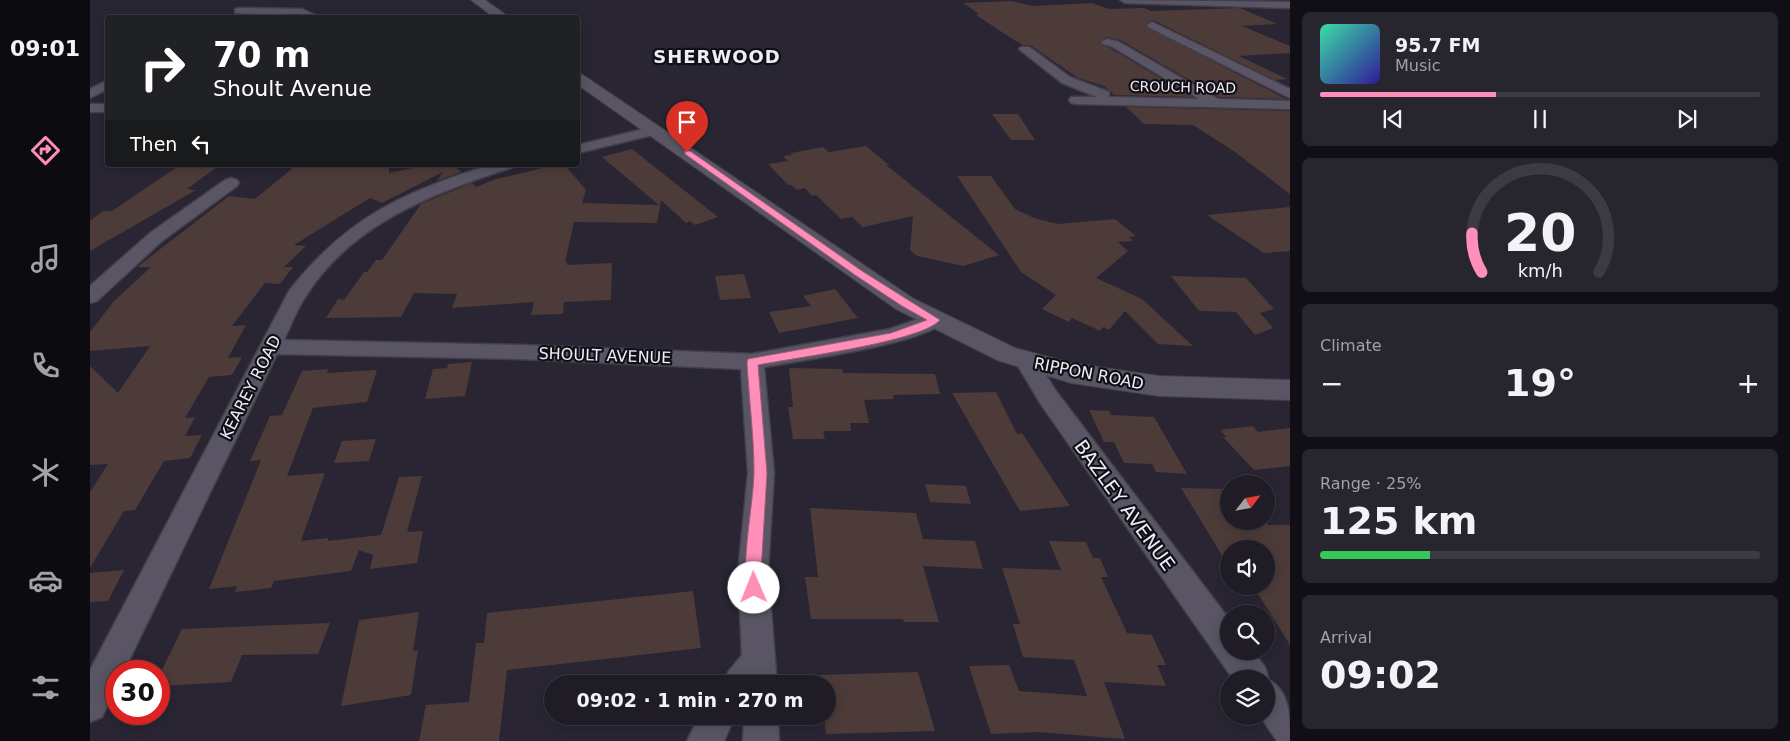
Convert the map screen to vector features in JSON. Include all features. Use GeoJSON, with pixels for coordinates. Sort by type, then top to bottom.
{"type":"FeatureCollection","features":[{"type":"Feature","properties":{"kind":"street"},"geometry":{"type":"LineString","coordinates":[[263,0],[236,13],[302,12],[310,15]]}},
{"type":"Feature","properties":{"kind":"street"},"geometry":{"type":"LineString","coordinates":[[477,0],[500,15]]}},
{"type":"Feature","properties":{"kind":"street"},"geometry":{"type":"LineString","coordinates":[[1126,0],[1290,5]]}},
{"type":"Feature","properties":{"kind":"street"},"geometry":{"type":"LineString","coordinates":[[1152,25],[1290,94]]}},
{"type":"Feature","properties":{"kind":"street"},"geometry":{"type":"LineString","coordinates":[[1107,42],[1115,44],[1216,104]]}},
{"type":"Feature","properties":{"kind":"street"},"geometry":{"type":"LineString","coordinates":[[1025,48],[1066,80],[1121,102]]}},
{"type":"Feature","properties":{"kind":"street","name":"RIPPON ROAD"},"geometry":{"type":"LineString","coordinates":[[580,79],[656,130],[905,304],[1006,354],[1071,373],[1159,386],[1290,390]]}},
{"type":"Feature","properties":{"kind":"street"},"geometry":{"type":"LineString","coordinates":[[90,94],[105,86]]}},
{"type":"Feature","properties":{"kind":"street","name":"CROUCH ROAD"},"geometry":{"type":"LineString","coordinates":[[1076,100],[1290,105]]}},
{"type":"Feature","properties":{"kind":"street"},"geometry":{"type":"LineString","coordinates":[[90,108],[105,108]]}},
{"type":"Feature","properties":{"kind":"street"},"geometry":{"type":"LineString","coordinates":[[580,149],[656,130]]}},
{"type":"Feature","properties":{"kind":"street","name":"KEAREY ROAD"},"geometry":{"type":"LineString","coordinates":[[90,706],[296,295],[326,258],[355,233],[410,199],[446,184],[500,167]]}},
{"type":"Feature","properties":{"kind":"street"},"geometry":{"type":"LineString","coordinates":[[90,297],[156,237],[232,184]]}},
{"type":"Feature","properties":{"kind":"street","name":"SHOULT AVENUE"},"geometry":{"type":"LineString","coordinates":[[270,347],[520,352],[752,362],[892,336],[924,326],[935,320]]}},
{"type":"Feature","properties":{"kind":"street","name":"BAZLEY AVENUE"},"geometry":{"type":"LineString","coordinates":[[1026,361],[1048,397],[1220,634]]}},
{"type":"Feature","properties":{"kind":"street"},"geometry":{"type":"LineString","coordinates":[[752,362],[761,473],[753,572],[753,675]]}},
{"type":"Feature","properties":{"kind":"street"},"geometry":{"type":"LineString","coordinates":[[1275,708],[1290,729]]}},
{"type":"Feature","properties":{"kind":"street"},"geometry":{"type":"LineString","coordinates":[[705,741],[713,725]]}},
{"type":"Feature","properties":{"kind":"street"},"geometry":{"type":"LineString","coordinates":[[761,725],[761,741]]}},
{"type":"Feature","properties":{"kind":"building"},"geometry":{"type":"Polygon","coordinates":[[[1011,1],[1033,6],[1092,3],[1109,9],[1144,8],[1151,11],[1240,8],[1277,24],[1242,26],[1290,46],[1290,53],[1239,56],[1287,79],[1275,80],[1153,20],[1145,26],[1286,99],[1219,97],[1120,40],[1106,37],[1099,42],[1102,45],[1192,97],[1114,95],[1104,86],[1078,78],[1030,45],[1023,45],[1014,40],[976,15],[979,14],[963,3],[1011,1]]]}},
{"type":"Feature","properties":{"kind":"building"},"geometry":{"type":"Polygon","coordinates":[[[1126,107],[1290,111],[1290,194],[1235,152],[1193,125],[1144,124],[1126,107]]]}},
{"type":"Feature","properties":{"kind":"building"},"geometry":{"type":"Polygon","coordinates":[[[992,114],[1018,114],[1035,140],[1011,140],[992,114]]]}},
{"type":"Feature","properties":{"kind":"building"},"geometry":{"type":"Polygon","coordinates":[[[866,146],[889,165],[886,165],[999,255],[963,266],[917,256],[910,250],[913,216],[863,227],[852,217],[841,219],[816,195],[812,196],[805,188],[797,190],[788,185],[768,164],[788,161],[783,156],[792,155],[791,153],[823,147],[829,152],[866,146]]]}},
{"type":"Feature","properties":{"kind":"building"},"geometry":{"type":"Polygon","coordinates":[[[632,149],[718,217],[695,225],[690,221],[686,223],[661,200],[657,223],[574,222],[565,262],[567,262],[567,265],[612,263],[611,300],[564,302],[563,314],[531,315],[534,302],[452,308],[457,294],[414,293],[401,317],[326,318],[338,299],[344,300],[364,272],[367,272],[376,260],[382,260],[421,204],[472,183],[476,187],[496,179],[547,167],[567,167],[586,190],[582,203],[659,205],[602,157],[632,149]]]}},
{"type":"Feature","properties":{"kind":"building"},"geometry":{"type":"Polygon","coordinates":[[[177,167],[217,167],[187,189],[196,190],[90,251],[90,221],[103,211],[112,211],[177,167]]]}},
{"type":"Feature","properties":{"kind":"building"},"geometry":{"type":"Polygon","coordinates":[[[294,167],[389,167],[389,173],[417,167],[455,167],[461,172],[437,181],[443,172],[382,203],[370,198],[294,245],[306,246],[284,267],[293,267],[280,284],[265,283],[232,326],[246,325],[228,358],[242,357],[232,375],[209,377],[185,418],[195,417],[185,436],[202,435],[190,458],[164,461],[135,510],[124,511],[90,568],[90,492],[108,464],[90,465],[90,366],[118,393],[150,346],[90,351],[90,332],[114,301],[151,267],[137,267],[229,196],[255,199],[294,167]]]}},
{"type":"Feature","properties":{"kind":"building"},"geometry":{"type":"Polygon","coordinates":[[[957,176],[991,176],[1015,209],[1034,218],[1058,224],[1115,219],[1136,236],[1129,237],[1133,241],[1118,242],[1128,251],[1096,278],[1142,299],[1193,346],[1158,344],[1125,311],[1109,330],[1103,327],[1100,331],[1072,318],[1069,322],[1042,309],[1056,295],[1021,272],[957,176]]]}},
{"type":"Feature","properties":{"kind":"building"},"geometry":{"type":"Polygon","coordinates":[[[1290,207],[1290,251],[1264,253],[1207,215],[1290,207]]]}},
{"type":"Feature","properties":{"kind":"building"},"geometry":{"type":"Polygon","coordinates":[[[744,274],[751,298],[720,300],[715,276],[744,274]]]}},
{"type":"Feature","properties":{"kind":"building"},"geometry":{"type":"Polygon","coordinates":[[[1171,276],[1246,278],[1274,309],[1260,313],[1273,328],[1255,335],[1236,312],[1199,311],[1171,276]]]}},
{"type":"Feature","properties":{"kind":"building"},"geometry":{"type":"Polygon","coordinates":[[[835,289],[858,318],[779,333],[769,312],[811,306],[803,296],[835,289]]]}},
{"type":"Feature","properties":{"kind":"building"},"geometry":{"type":"Polygon","coordinates":[[[472,362],[465,396],[425,399],[433,369],[447,368],[448,364],[472,362]]]}},
{"type":"Feature","properties":{"kind":"building"},"geometry":{"type":"Polygon","coordinates":[[[789,368],[842,369],[843,373],[935,374],[940,394],[893,395],[894,399],[864,400],[869,423],[850,423],[851,431],[823,431],[825,439],[793,439],[788,407],[793,407],[789,368]]]}},
{"type":"Feature","properties":{"kind":"building"},"geometry":{"type":"Polygon","coordinates":[[[328,369],[327,373],[377,370],[367,402],[313,408],[287,476],[325,473],[301,541],[328,538],[328,541],[381,535],[399,477],[422,476],[407,532],[423,531],[417,563],[370,569],[373,555],[359,550],[351,571],[274,581],[271,588],[235,592],[237,586],[209,589],[261,460],[250,461],[270,416],[282,415],[302,371],[328,369]]]}},
{"type":"Feature","properties":{"kind":"building"},"geometry":{"type":"Polygon","coordinates":[[[996,392],[1017,434],[1022,433],[1070,506],[1020,511],[952,393],[996,392]]]}},
{"type":"Feature","properties":{"kind":"building"},"geometry":{"type":"Polygon","coordinates":[[[1089,410],[1109,411],[1111,415],[1154,417],[1187,474],[1156,472],[1152,464],[1124,463],[1114,442],[1104,442],[1089,410]]]}},
{"type":"Feature","properties":{"kind":"building"},"geometry":{"type":"Polygon","coordinates":[[[1253,426],[1258,432],[1290,428],[1290,466],[1254,470],[1223,437],[1227,437],[1220,430],[1253,426]]]}},
{"type":"Feature","properties":{"kind":"building"},"geometry":{"type":"Polygon","coordinates":[[[376,439],[369,461],[334,463],[342,441],[376,439]]]}},
{"type":"Feature","properties":{"kind":"building"},"geometry":{"type":"Polygon","coordinates":[[[925,484],[966,486],[971,504],[930,502],[925,484]]]}},
{"type":"Feature","properties":{"kind":"building"},"geometry":{"type":"Polygon","coordinates":[[[1181,488],[1220,489],[1220,530],[1275,530],[1275,525],[1290,525],[1290,645],[1275,621],[1275,605],[1265,605],[1259,595],[1275,595],[1275,540],[1220,540],[1220,552],[1181,488]]]}},
{"type":"Feature","properties":{"kind":"building"},"geometry":{"type":"Polygon","coordinates":[[[810,508],[916,513],[923,539],[975,541],[983,569],[923,566],[939,622],[904,622],[903,619],[811,619],[805,577],[818,577],[810,508]]]}},
{"type":"Feature","properties":{"kind":"building"},"geometry":{"type":"Polygon","coordinates":[[[1049,541],[1086,542],[1093,558],[1100,558],[1108,577],[1101,577],[1127,633],[1152,635],[1166,665],[1157,665],[1166,686],[1104,682],[1125,739],[1037,732],[991,734],[969,666],[1009,665],[1019,691],[1087,696],[1074,660],[1023,657],[1013,624],[1020,624],[1002,568],[1061,570],[1049,541]]]}},
{"type":"Feature","properties":{"kind":"building"},"geometry":{"type":"Polygon","coordinates":[[[124,570],[108,601],[90,602],[90,573],[124,570]]]}},
{"type":"Feature","properties":{"kind":"building"},"geometry":{"type":"Polygon","coordinates":[[[693,591],[701,648],[507,670],[499,741],[419,741],[426,705],[469,702],[476,643],[484,643],[487,613],[693,591]]]}},
{"type":"Feature","properties":{"kind":"building"},"geometry":{"type":"Polygon","coordinates":[[[419,612],[413,651],[418,650],[411,695],[341,706],[359,620],[419,612]]]}},
{"type":"Feature","properties":{"kind":"building"},"geometry":{"type":"Polygon","coordinates":[[[330,623],[318,654],[242,655],[231,682],[170,685],[170,660],[167,660],[182,629],[330,623]]]}},
{"type":"Feature","properties":{"kind":"building"},"geometry":{"type":"Polygon","coordinates":[[[918,672],[935,731],[826,734],[825,725],[836,725],[836,675],[817,675],[918,672]]]}},
{"type":"Feature","properties":{"kind":"district","name":"SHERWOOD"},"geometry":{"type":"Point","coordinates":[717,57]}},
{"type":"Feature","properties":{"kind":"route"},"geometry":{"type":"LineString","coordinates":[[687,152],[859,273],[905,304],[935,320],[908,332],[892,336],[752,362],[761,473],[753,572],[754,588]]}}]}
